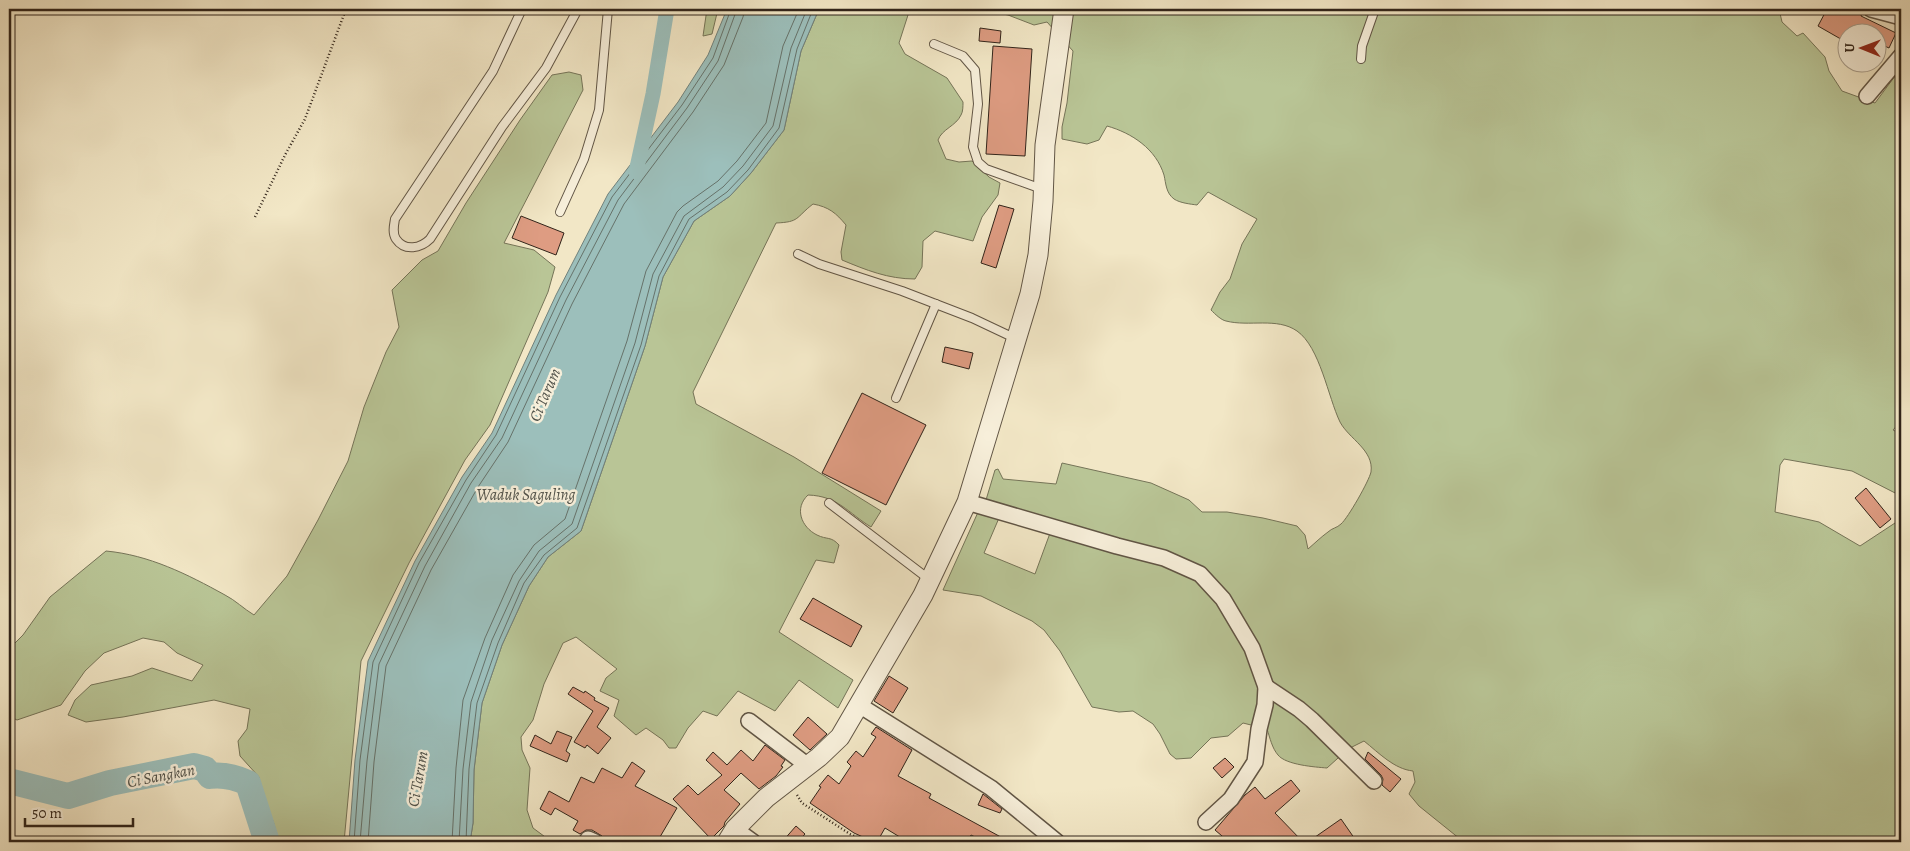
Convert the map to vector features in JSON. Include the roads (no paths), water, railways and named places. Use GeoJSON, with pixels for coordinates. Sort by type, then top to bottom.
{"type":"FeatureCollection","features":[{"type":"Feature","properties":{"kind":"street"},"geometry":{"type":"LineString","coordinates":[[752,842],[731,836],[766,798],[820,757],[840,737],[923,595],[967,502],[1030,294],[1038,255],[1044,189],[1045,145],[1064,9]]}},
{"type":"Feature","properties":{"kind":"street"},"geometry":{"type":"LineString","coordinates":[[1871,9],[1901,17]]}},
{"type":"Feature","properties":{"kind":"street"},"geometry":{"type":"LineString","coordinates":[[1867,96],[1901,56]]}},
{"type":"Feature","properties":{"kind":"street"},"geometry":{"type":"LineString","coordinates":[[967,502],[1164,558],[1200,574],[1223,599],[1252,648],[1266,687],[1265,705],[1255,762],[1231,800],[1206,822]]}},
{"type":"Feature","properties":{"kind":"street"},"geometry":{"type":"LineString","coordinates":[[1266,687],[1312,720],[1374,781]]}},
{"type":"Feature","properties":{"kind":"street"},"geometry":{"type":"LineString","coordinates":[[859,705],[991,788],[1057,842]]}},
{"type":"Feature","properties":{"kind":"street"},"geometry":{"type":"LineString","coordinates":[[748,721],[808,766]]}},
{"type":"Feature","properties":{"kind":"lane"},"geometry":{"type":"LineString","coordinates":[[522,9],[493,71],[395,219],[394,234],[396,240],[405,246],[415,248],[423,246],[430,239],[502,127],[546,68],[578,9]]}},
{"type":"Feature","properties":{"kind":"lane"},"geometry":{"type":"LineString","coordinates":[[560,212],[584,160],[599,110],[608,9]]}},
{"type":"Feature","properties":{"kind":"lane"},"geometry":{"type":"LineString","coordinates":[[1361,59],[1362,46],[1375,9]]}},
{"type":"Feature","properties":{"kind":"lane"},"geometry":{"type":"LineString","coordinates":[[934,44],[963,56],[976,70],[978,104],[973,147],[978,162],[986,169],[1044,189]]}},
{"type":"Feature","properties":{"kind":"lane"},"geometry":{"type":"LineString","coordinates":[[798,254],[819,264],[902,291],[1017,336]]}},
{"type":"Feature","properties":{"kind":"lane"},"geometry":{"type":"LineString","coordinates":[[896,398],[936,304]]}},
{"type":"Feature","properties":{"kind":"lane"},"geometry":{"type":"LineString","coordinates":[[829,503],[930,580]]}},
{"type":"Feature","properties":{"kind":"water","name":"Waduk Saguling"},"geometry":{"type":"Polygon","coordinates":[[[727,9],[819,9],[801,51],[784,130],[751,173],[730,196],[694,221],[663,277],[645,346],[581,531],[548,557],[529,586],[502,645],[482,703],[474,770],[473,823],[470,842],[349,842],[355,760],[368,661],[415,561],[462,477],[492,433],[556,295],[608,194],[678,102],[708,55],[727,9]]]}},
{"type":"Feature","properties":{"kind":"waterway"},"geometry":{"type":"LineString","coordinates":[[636,172],[653,94],[667,9]]}},
{"type":"Feature","properties":{"kind":"waterway","name":"Ci Sangkan"},"geometry":{"type":"LineString","coordinates":[[9,781],[68,796],[110,783],[194,766],[205,769],[210,776],[229,776],[248,783],[267,842]]}},
{"type":"Feature","properties":{"kind":"water label","name":"Ci Tarum"},"geometry":{"type":"Point","coordinates":[545,395]}},
{"type":"Feature","properties":{"kind":"water label","name":"Ci Tarum"},"geometry":{"type":"Point","coordinates":[418,779]}}]}
